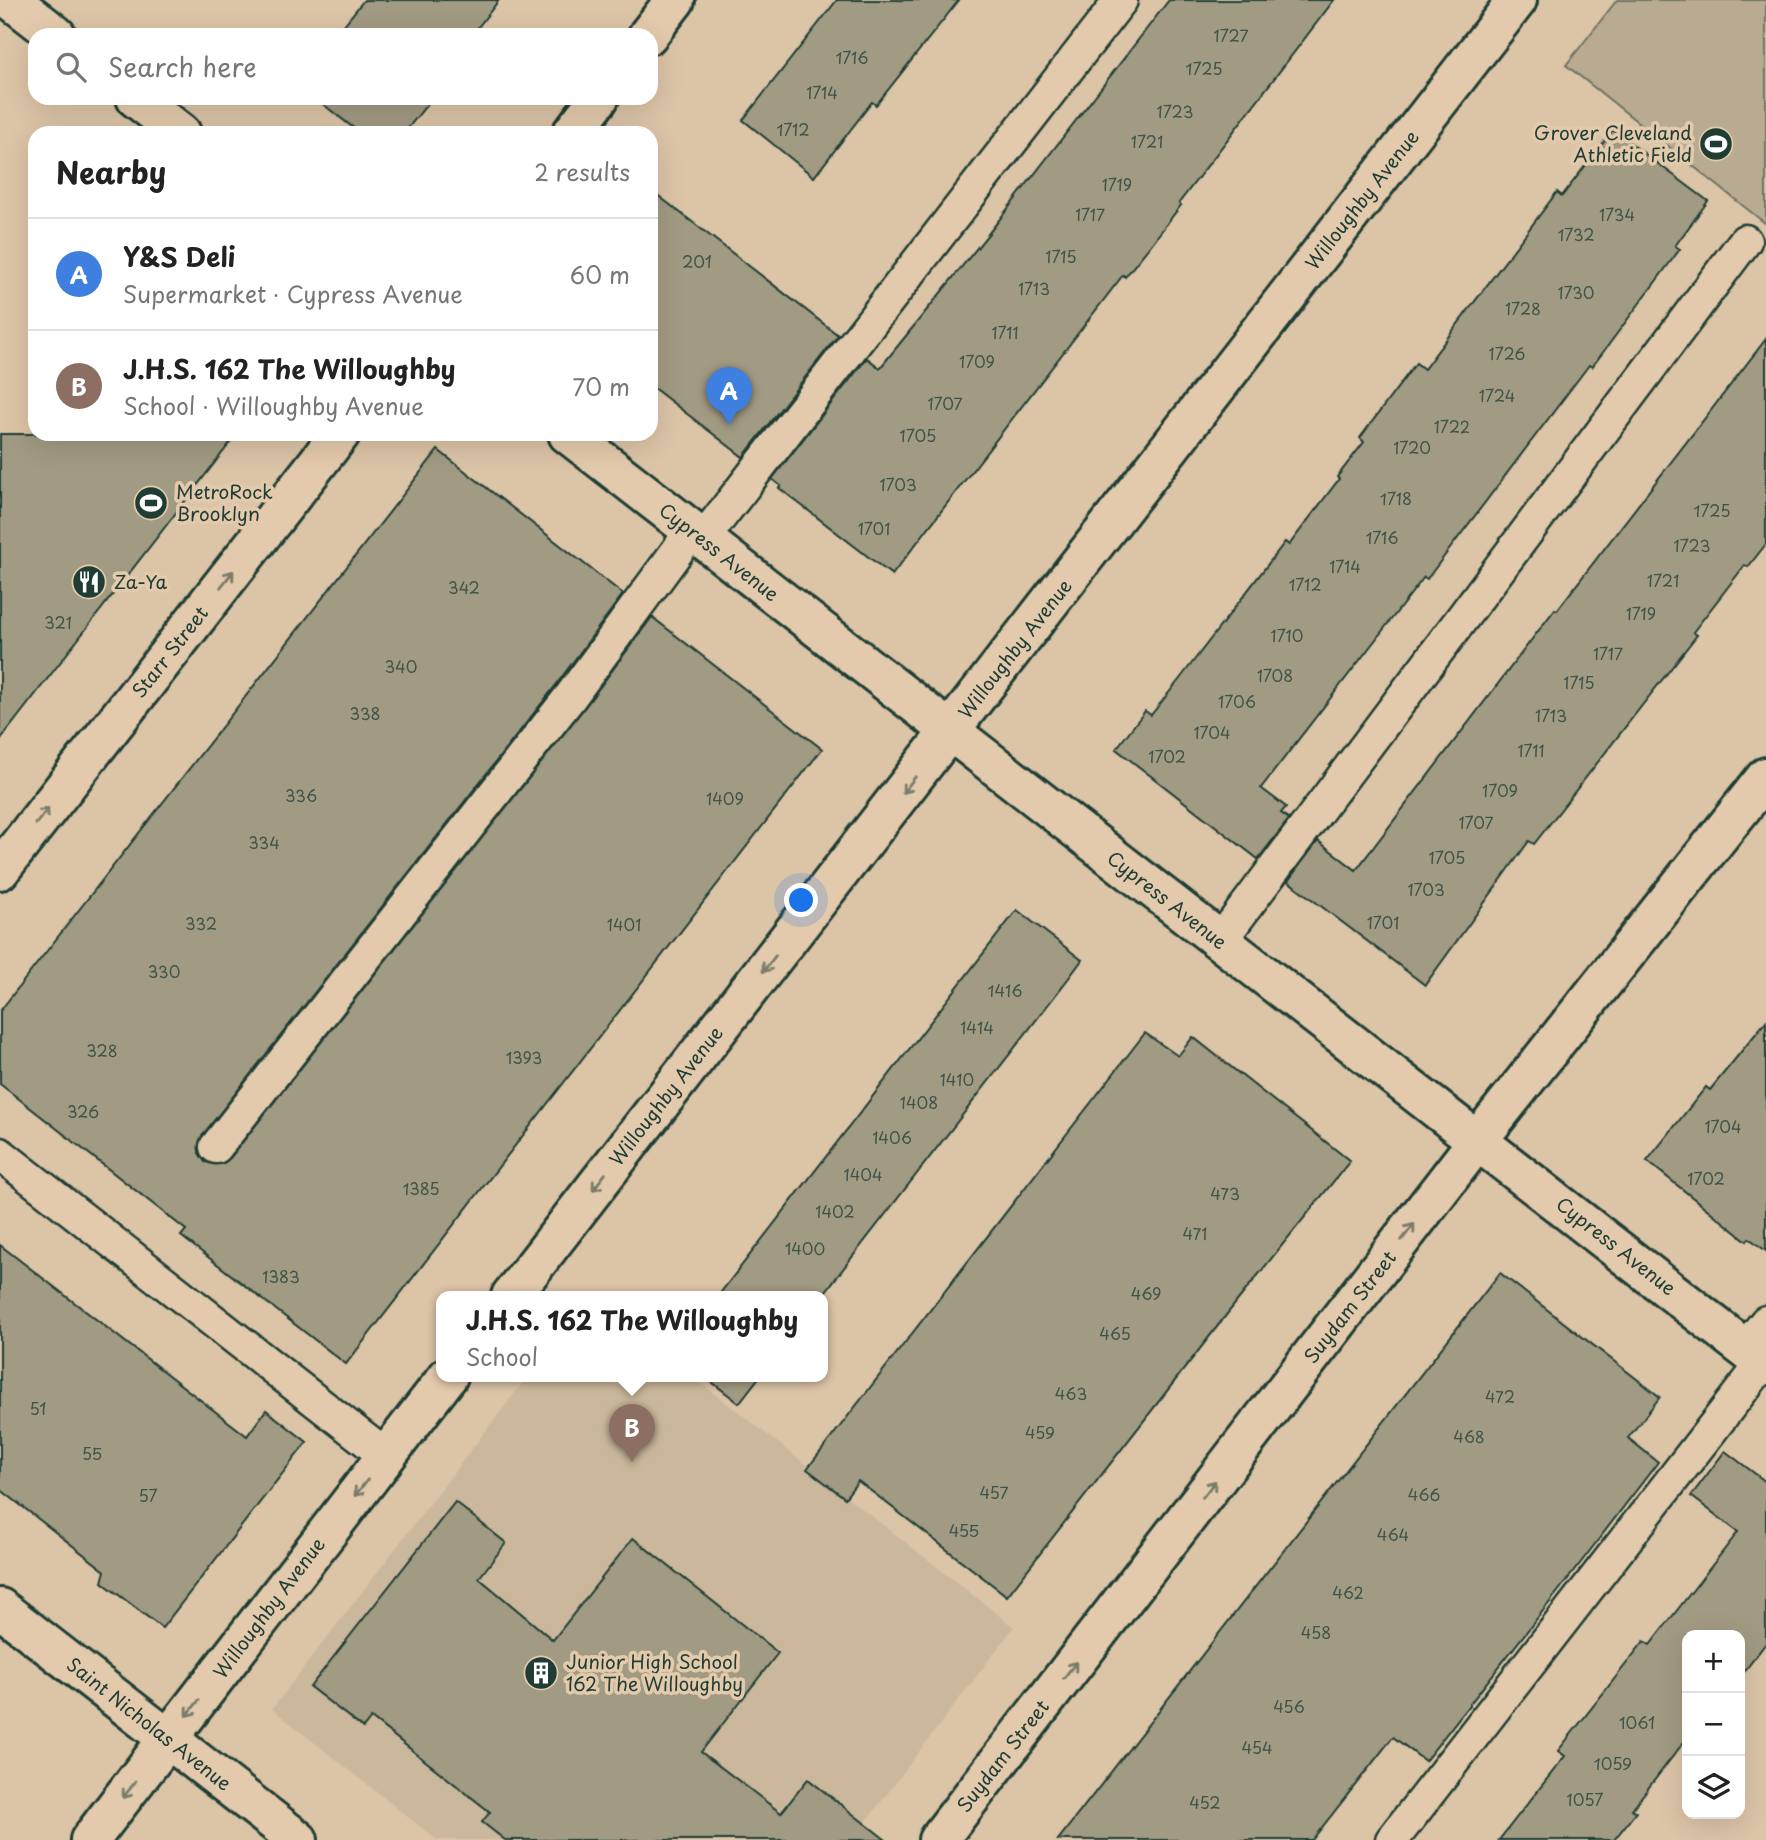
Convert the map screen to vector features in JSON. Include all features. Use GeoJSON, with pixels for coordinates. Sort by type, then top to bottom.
{"type":"FeatureCollection","features":[{"type":"Feature","properties":{"kind":"street"},"geometry":{"type":"LineString","coordinates":[[11,0],[47,28]]}},
{"type":"Feature","properties":{"kind":"street"},"geometry":{"type":"LineString","coordinates":[[653,28],[675,0]]}},
{"type":"Feature","properties":{"kind":"street","name":"Willoughby Avenue"},"geometry":{"type":"LineString","coordinates":[[515,1291],[1517,0]]}},
{"type":"Feature","properties":{"kind":"street"},"geometry":{"type":"LineString","coordinates":[[145,105],[172,126]]}},
{"type":"Feature","properties":{"kind":"street"},"geometry":{"type":"LineString","coordinates":[[577,126],[594,105]]}},
{"type":"Feature","properties":{"kind":"street","name":"Starr Street"},"geometry":{"type":"LineString","coordinates":[[0,870],[335,441]]}},
{"type":"Feature","properties":{"kind":"street","name":"Cypress Avenue"},"geometry":{"type":"LineString","coordinates":[[577,441],[1478,1140],[1760,1350]]}},
{"type":"Feature","properties":{"kind":"street","name":"Suydam Street"},"geometry":{"type":"LineString","coordinates":[[938,1840],[1478,1140],[1766,777]]}},
{"type":"Feature","properties":{"kind":"street","name":"Willoughby Avenue"},"geometry":{"type":"LineString","coordinates":[[90,1840],[443,1382]]}},
{"type":"Feature","properties":{"kind":"street","name":"Saint Nicholas Avenue"},"geometry":{"type":"LineString","coordinates":[[0,1608],[298,1840]]}},
{"type":"Feature","properties":{"kind":"lane"},"geometry":{"type":"LineString","coordinates":[[216,1147],[1121,0]]}},
{"type":"Feature","properties":{"kind":"lane"},"geometry":{"type":"LineString","coordinates":[[1220,941],[1745,241]]}},
{"type":"Feature","properties":{"kind":"lane"},"geometry":{"type":"LineString","coordinates":[[0,1154],[386,1456]]}},
{"type":"Feature","properties":{"kind":"lane"},"geometry":{"type":"LineString","coordinates":[[1392,1840],[1760,1350]]}},
{"type":"Feature","properties":{"kind":"shaded area","name":"Grover Cleveland Athletic Field"},"geometry":{"type":"Polygon","coordinates":[[[1617,0],[1766,0],[1766,224],[1566,65],[1617,0]]]}},
{"type":"Feature","properties":{"kind":"shaded area"},"geometry":{"type":"Polygon","coordinates":[[[523,1382],[700,1382],[1014,1627],[852,1840],[437,1840],[272,1709],[523,1382]]]}},
{"type":"Feature","properties":{"kind":"building"},"geometry":{"type":"Polygon","coordinates":[[[364,0],[499,0],[477,28],[342,28],[364,0]]]}},
{"type":"Feature","properties":{"kind":"building"},"geometry":{"type":"Polygon","coordinates":[[[837,0],[959,0],[876,105],[872,102],[814,177],[743,120],[837,0]]]}},
{"type":"Feature","properties":{"kind":"building"},"geometry":{"type":"Polygon","coordinates":[[[1169,0],[1334,0],[1179,203],[1181,205],[1153,242],[1125,277],[1123,275],[892,575],[779,488],[781,486],[772,479],[867,358],[880,368],[989,233],[1169,0]]]}},
{"type":"Feature","properties":{"kind":"building"},"geometry":{"type":"Polygon","coordinates":[[[324,105],[426,105],[410,126],[351,126],[324,105]]]}},
{"type":"Feature","properties":{"kind":"building"},"geometry":{"type":"Polygon","coordinates":[[[1613,130],[1708,201],[1675,246],[1680,249],[1592,367],[1589,365],[1427,579],[1424,577],[1261,788],[1286,807],[1281,813],[1289,819],[1258,859],[1116,749],[1145,711],[1151,715],[1285,542],[1289,545],[1339,479],[1337,477],[1364,442],[1360,438],[1416,363],[1424,369],[1557,192],[1562,196],[1613,130]]]}},
{"type":"Feature","properties":{"kind":"building"},"geometry":{"type":"Polygon","coordinates":[[[658,195],[838,335],[743,457],[658,391],[658,195]]]}},
{"type":"Feature","properties":{"kind":"building"},"geometry":{"type":"Polygon","coordinates":[[[1766,339],[1766,544],[1748,567],[1745,565],[1693,632],[1697,635],[1534,844],[1529,841],[1425,985],[1288,881],[1318,841],[1356,870],[1766,339]]]}},
{"type":"Feature","properties":{"kind":"building"},"geometry":{"type":"Polygon","coordinates":[[[0,434],[28,434],[28,441],[232,441],[0,740],[0,434]]]}},
{"type":"Feature","properties":{"kind":"building"},"geometry":{"type":"Polygon","coordinates":[[[438,450],[623,594],[556,685],[202,1136],[199,1153],[205,1162],[222,1164],[230,1158],[585,707],[652,617],[822,749],[346,1364],[181,1236],[186,1230],[0,1084],[0,1011],[438,450]]]}},
{"type":"Feature","properties":{"kind":"building"},"geometry":{"type":"Polygon","coordinates":[[[1017,910],[1082,960],[826,1291],[722,1291],[1017,910]]]}},
{"type":"Feature","properties":{"kind":"building"},"geometry":{"type":"Polygon","coordinates":[[[1766,1021],[1766,1251],[1749,1238],[1747,1241],[1647,1161],[1706,1087],[1710,1090],[1766,1021]]]}},
{"type":"Feature","properties":{"kind":"building"},"geometry":{"type":"Polygon","coordinates":[[[1145,1033],[1178,1056],[1193,1037],[1350,1161],[1007,1596],[858,1481],[845,1498],[807,1469],[1145,1033]]]}},
{"type":"Feature","properties":{"kind":"building"},"geometry":{"type":"Polygon","coordinates":[[[0,1245],[247,1436],[266,1410],[307,1442],[162,1628],[102,1582],[105,1571],[0,1489],[0,1245]]]}},
{"type":"Feature","properties":{"kind":"building"},"geometry":{"type":"Polygon","coordinates":[[[1500,1273],[1660,1397],[1628,1438],[1658,1462],[1582,1561],[1425,1761],[1393,1737],[1312,1840],[1058,1840],[1500,1273]]]}},
{"type":"Feature","properties":{"kind":"building"},"geometry":{"type":"Polygon","coordinates":[[[712,1382],[755,1382],[739,1403],[712,1382]]]}},
{"type":"Feature","properties":{"kind":"building"},"geometry":{"type":"Polygon","coordinates":[[[1725,1451],[1766,1482],[1766,1643],[1745,1670],[1745,1630],[1682,1630],[1682,1744],[1632,1809],[1636,1812],[1614,1840],[1499,1840],[1565,1756],[1558,1751],[1644,1641],[1650,1645],[1738,1532],[1691,1496],[1725,1451]]]}},
{"type":"Feature","properties":{"kind":"building","name":"Junior High School 162 The Willoughby"},"geometry":{"type":"Polygon","coordinates":[[[455,1502],[506,1543],[479,1578],[553,1640],[633,1538],[778,1653],[701,1752],[781,1813],[808,1779],[886,1840],[505,1840],[482,1822],[490,1812],[371,1718],[363,1728],[310,1687],[455,1502]]]}},
{"type":"Feature","properties":{"kind":"place","name":"Grover Cleveland Athletic Field"},"geometry":{"type":"Point","coordinates":[1716,144]}},
{"type":"Feature","properties":{"kind":"place","name":"Y&S Deli"},"geometry":{"type":"Point","coordinates":[729,425]}},
{"type":"Feature","properties":{"kind":"place","name":"MetroRock Brooklyn"},"geometry":{"type":"Point","coordinates":[151,503]}},
{"type":"Feature","properties":{"kind":"place","name":"Za-Ya"},"geometry":{"type":"Point","coordinates":[89,582]}},
{"type":"Feature","properties":{"kind":"place","name":"J.H.S. 162 The Willoughby"},"geometry":{"type":"Point","coordinates":[632,1462]}},
{"type":"Feature","properties":{"kind":"place","name":"Junior High School 162 The Willoughby"},"geometry":{"type":"Point","coordinates":[541,1673]}}]}
